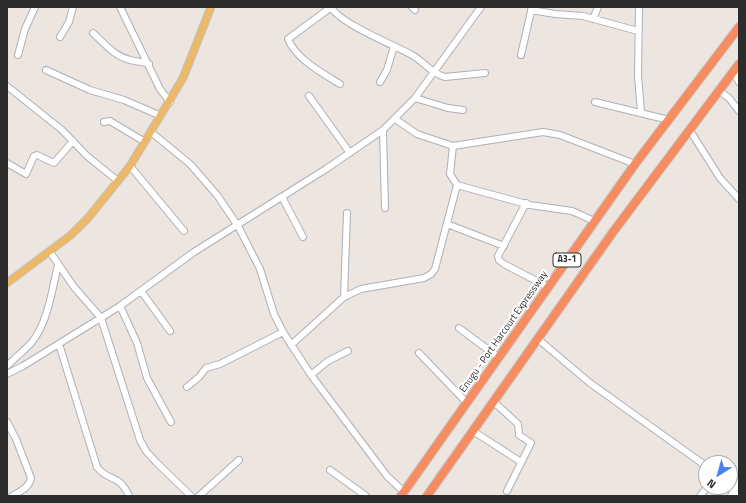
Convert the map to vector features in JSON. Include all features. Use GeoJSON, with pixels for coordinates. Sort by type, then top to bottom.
{"type":"FeatureCollection","features":[{"type":"Feature","properties":{"kind":"highway","name":"Enugu - Port Harcourt Expressway"},"geometry":{"type":"LineString","coordinates":[[402,494],[634,164],[739,27]]}},
{"type":"Feature","properties":{"kind":"highway","name":"A3-1"},"geometry":{"type":"LineString","coordinates":[[427,496],[613,232],[739,64]]}},
{"type":"Feature","properties":{"kind":"main road"},"geometry":{"type":"LineString","coordinates":[[7,283],[71,235],[88,218],[130,166],[152,132],[183,78],[211,7]]}},
{"type":"Feature","properties":{"kind":"street"},"geometry":{"type":"LineString","coordinates":[[18,55],[25,29],[35,7]]}},
{"type":"Feature","properties":{"kind":"street"},"geometry":{"type":"LineString","coordinates":[[60,37],[69,22],[73,7]]}},
{"type":"Feature","properties":{"kind":"street"},"geometry":{"type":"LineString","coordinates":[[120,7],[160,88],[170,102]]}},
{"type":"Feature","properties":{"kind":"street"},"geometry":{"type":"LineString","coordinates":[[340,84],[310,64],[298,53],[288,39],[330,7],[353,25],[412,55],[434,72],[445,77],[485,73]]}},
{"type":"Feature","properties":{"kind":"street"},"geometry":{"type":"LineString","coordinates":[[7,374],[120,306],[194,252],[238,226],[383,130],[415,98],[481,7]]}},
{"type":"Feature","properties":{"kind":"street"},"geometry":{"type":"LineString","coordinates":[[593,19],[598,7]]}},
{"type":"Feature","properties":{"kind":"street"},"geometry":{"type":"LineString","coordinates":[[639,7],[638,76],[641,112]]}},
{"type":"Feature","properties":{"kind":"street"},"geometry":{"type":"LineString","coordinates":[[522,55],[531,8],[593,19],[638,31]]}},
{"type":"Feature","properties":{"kind":"street"},"geometry":{"type":"LineString","coordinates":[[93,33],[112,52],[130,60],[141,60],[149,64]]}},
{"type":"Feature","properties":{"kind":"street"},"geometry":{"type":"LineString","coordinates":[[380,82],[387,70],[394,46]]}},
{"type":"Feature","properties":{"kind":"street"},"geometry":{"type":"LineString","coordinates":[[141,60],[144,53]]}},
{"type":"Feature","properties":{"kind":"street"},"geometry":{"type":"LineString","coordinates":[[46,70],[90,90],[124,100],[161,116]]}},
{"type":"Feature","properties":{"kind":"street"},"geometry":{"type":"LineString","coordinates":[[733,71],[739,82]]}},
{"type":"Feature","properties":{"kind":"street"},"geometry":{"type":"LineString","coordinates":[[7,86],[62,130],[87,156],[118,181]]}},
{"type":"Feature","properties":{"kind":"street"},"geometry":{"type":"LineString","coordinates":[[718,90],[729,98],[739,111]]}},
{"type":"Feature","properties":{"kind":"street"},"geometry":{"type":"LineString","coordinates":[[309,96],[350,153]]}},
{"type":"Feature","properties":{"kind":"street"},"geometry":{"type":"LineString","coordinates":[[415,98],[448,108],[463,110]]}},
{"type":"Feature","properties":{"kind":"street"},"geometry":{"type":"LineString","coordinates":[[595,102],[669,120]]}},
{"type":"Feature","properties":{"kind":"street"},"geometry":{"type":"LineString","coordinates":[[395,119],[417,134],[453,146],[543,132],[560,135],[634,164]]}},
{"type":"Feature","properties":{"kind":"street"},"geometry":{"type":"LineString","coordinates":[[104,122],[110,121],[145,142]]}},
{"type":"Feature","properties":{"kind":"street"},"geometry":{"type":"LineString","coordinates":[[689,129],[715,171],[739,199]]}},
{"type":"Feature","properties":{"kind":"street"},"geometry":{"type":"LineString","coordinates":[[383,130],[385,208]]}},
{"type":"Feature","properties":{"kind":"street"},"geometry":{"type":"LineString","coordinates":[[152,132],[190,164],[217,195],[238,226],[260,270],[274,314],[291,345],[311,375],[402,494]]}},
{"type":"Feature","properties":{"kind":"street"},"geometry":{"type":"LineString","coordinates":[[7,163],[26,174],[34,156],[37,155],[54,163],[73,141]]}},
{"type":"Feature","properties":{"kind":"street"},"geometry":{"type":"LineString","coordinates":[[453,146],[450,174],[457,185],[526,203],[572,211],[594,221]]}},
{"type":"Feature","properties":{"kind":"street"},"geometry":{"type":"LineString","coordinates":[[130,166],[184,231]]}},
{"type":"Feature","properties":{"kind":"street"},"geometry":{"type":"LineString","coordinates":[[291,345],[344,297],[361,289],[424,278],[431,274],[435,269],[457,185]]}},
{"type":"Feature","properties":{"kind":"street"},"geometry":{"type":"LineString","coordinates":[[282,197],[303,237]]}},
{"type":"Feature","properties":{"kind":"street"},"geometry":{"type":"LineString","coordinates":[[526,203],[498,256],[502,263],[548,287]]}},
{"type":"Feature","properties":{"kind":"street"},"geometry":{"type":"LineString","coordinates":[[344,297],[347,213]]}},
{"type":"Feature","properties":{"kind":"street"},"geometry":{"type":"LineString","coordinates":[[447,224],[504,246]]}},
{"type":"Feature","properties":{"kind":"street"},"geometry":{"type":"LineString","coordinates":[[50,252],[58,265],[101,318],[140,440],[146,451],[191,496]]}},
{"type":"Feature","properties":{"kind":"street"},"geometry":{"type":"LineString","coordinates":[[7,366],[38,333],[51,294],[58,265]]}},
{"type":"Feature","properties":{"kind":"street"},"geometry":{"type":"LineString","coordinates":[[141,291],[170,331]]}},
{"type":"Feature","properties":{"kind":"street"},"geometry":{"type":"LineString","coordinates":[[120,306],[138,344],[147,378],[171,422]]}},
{"type":"Feature","properties":{"kind":"street"},"geometry":{"type":"LineString","coordinates":[[459,328],[498,358]]}},
{"type":"Feature","properties":{"kind":"street"},"geometry":{"type":"LineString","coordinates":[[187,387],[199,377],[206,368],[220,364],[283,332]]}},
{"type":"Feature","properties":{"kind":"street"},"geometry":{"type":"LineString","coordinates":[[538,339],[590,383],[698,460]]}},
{"type":"Feature","properties":{"kind":"street"},"geometry":{"type":"LineString","coordinates":[[59,344],[98,467],[102,473],[120,481],[128,496]]}},
{"type":"Feature","properties":{"kind":"street"},"geometry":{"type":"LineString","coordinates":[[311,375],[328,361],[348,351]]}},
{"type":"Feature","properties":{"kind":"street"},"geometry":{"type":"LineString","coordinates":[[419,353],[467,403]]}},
{"type":"Feature","properties":{"kind":"street"},"geometry":{"type":"LineString","coordinates":[[494,402],[518,424],[519,435],[531,443],[508,491]]}},
{"type":"Feature","properties":{"kind":"street"},"geometry":{"type":"LineString","coordinates":[[7,422],[16,438],[31,478],[30,484],[26,488],[12,496]]}},
{"type":"Feature","properties":{"kind":"street"},"geometry":{"type":"LineString","coordinates":[[473,431],[521,462]]}},
{"type":"Feature","properties":{"kind":"street"},"geometry":{"type":"LineString","coordinates":[[198,496],[239,460]]}},
{"type":"Feature","properties":{"kind":"street"},"geometry":{"type":"LineString","coordinates":[[330,470],[366,496]]}}]}
